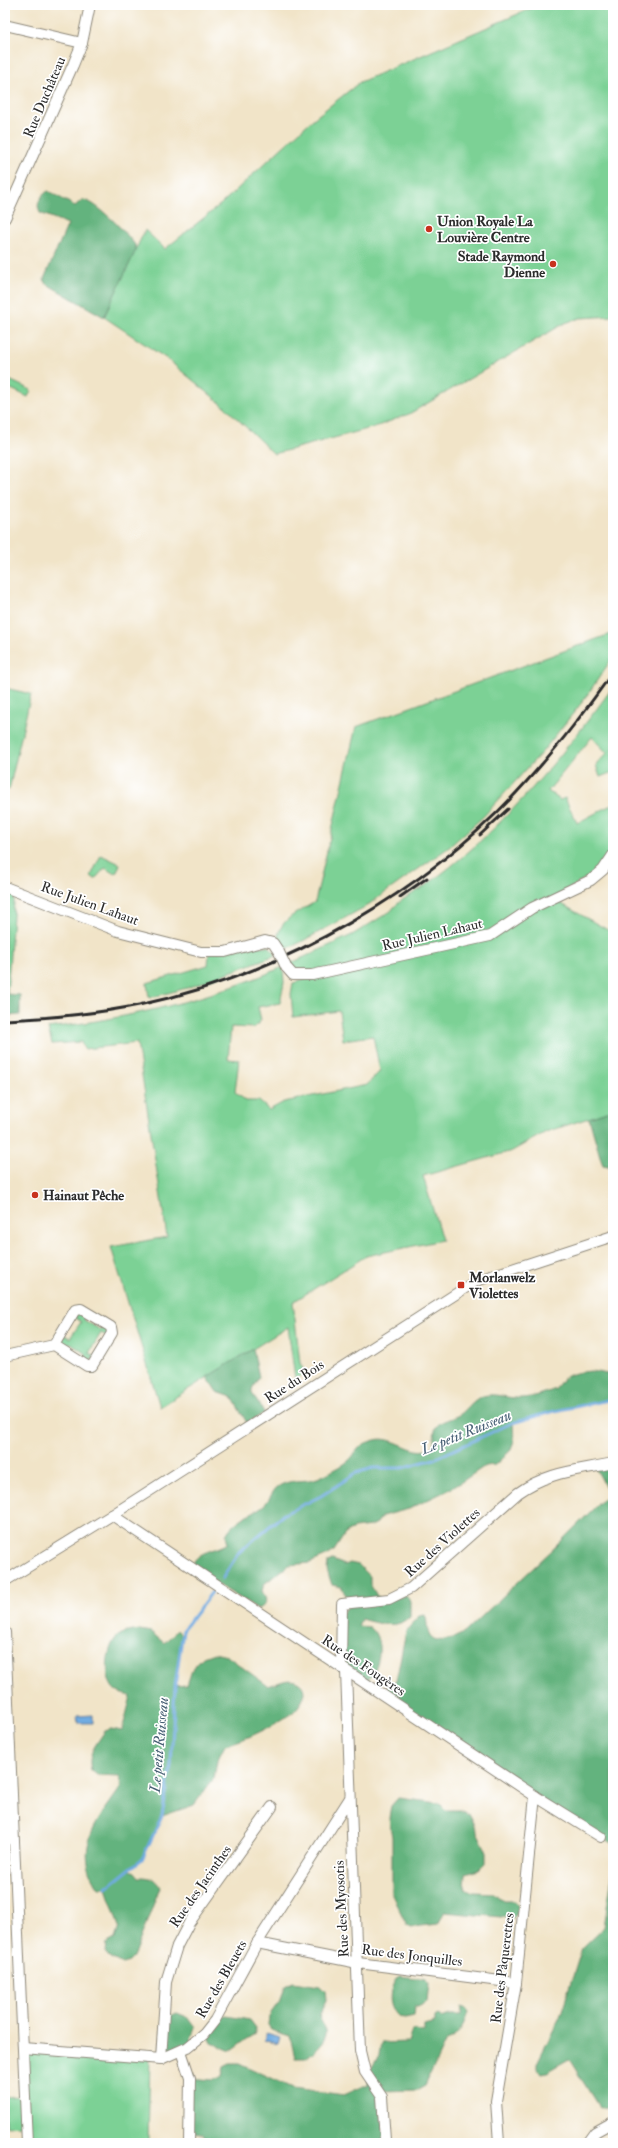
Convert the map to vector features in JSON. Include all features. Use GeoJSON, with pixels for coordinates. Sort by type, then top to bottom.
{"type":"FeatureCollection","features":[{"type":"Feature","properties":{"kind":"street","name":"Rue Duchâteau"},"geometry":{"type":"LineString","coordinates":[[5,218],[82,43],[90,5]]}},
{"type":"Feature","properties":{"kind":"street"},"geometry":{"type":"LineString","coordinates":[[5,25],[82,43]]}},
{"type":"Feature","properties":{"kind":"street","name":"Rue Julien Lahaut"},"geometry":{"type":"LineString","coordinates":[[5,887],[118,932],[193,950],[220,953],[265,941],[273,943],[286,967],[293,975],[312,975],[484,938],[532,908],[591,880],[603,870],[613,855]]}},
{"type":"Feature","properties":{"kind":"street","name":"Rue du Bois"},"geometry":{"type":"LineString","coordinates":[[5,1581],[112,1515],[476,1281],[613,1236]]}},
{"type":"Feature","properties":{"kind":"street"},"geometry":{"type":"LineString","coordinates":[[5,1356],[54,1345],[87,1366],[92,1366],[112,1333],[111,1327],[81,1309],[75,1310],[54,1345]]}},
{"type":"Feature","properties":{"kind":"street","name":"Rue des Violettes"},"geometry":{"type":"LineString","coordinates":[[344,1669],[342,1604],[389,1599],[411,1588],[518,1493],[533,1482],[558,1474],[613,1463]]}},
{"type":"Feature","properties":{"kind":"street","name":"Rue des Fougères"},"geometry":{"type":"LineString","coordinates":[[112,1515],[535,1796],[601,1837]]}},
{"type":"Feature","properties":{"kind":"street"},"geometry":{"type":"LineString","coordinates":[[5,1632],[26,2143]]}},
{"type":"Feature","properties":{"kind":"street","name":"Rue des Myosotis"},"geometry":{"type":"LineString","coordinates":[[344,1669],[358,1963],[360,2057],[365,2072],[382,2098],[385,2140]]}},
{"type":"Feature","properties":{"kind":"street","name":"Rue des Pâquerettes"},"geometry":{"type":"LineString","coordinates":[[499,2143],[496,2101],[516,1983],[535,1796]]}},
{"type":"Feature","properties":{"kind":"street","name":"Rue des Bleuets"},"geometry":{"type":"LineString","coordinates":[[23,2048],[161,2059],[181,2051],[207,2032],[257,1942],[350,1798]]}},
{"type":"Feature","properties":{"kind":"street","name":"Rue des Jacinthes"},"geometry":{"type":"LineString","coordinates":[[161,2059],[166,1982],[177,1946],[189,1923],[272,1807]]}},
{"type":"Feature","properties":{"kind":"street","name":"Rue des Jonquilles"},"geometry":{"type":"LineString","coordinates":[[257,1942],[358,1963],[516,1983]]}},
{"type":"Feature","properties":{"kind":"street"},"geometry":{"type":"LineString","coordinates":[[181,2051],[190,2078],[189,2143]]}},
{"type":"Feature","properties":{"kind":"street"},"geometry":{"type":"LineString","coordinates":[[587,2143],[595,2132],[613,2122]]}},
{"type":"Feature","properties":{"kind":"green space","name":"Union Royale La Louvière Centre"},"geometry":{"type":"Polygon","coordinates":[[[539,5],[613,5],[613,316],[580,318],[565,323],[409,414],[375,427],[274,454],[224,406],[167,359],[104,317],[145,230],[165,249],[221,204],[312,120],[360,82],[539,5]]]}},
{"type":"Feature","properties":{"kind":"green space"},"geometry":{"type":"Polygon","coordinates":[[[48,191],[75,206],[82,200],[94,205],[126,233],[135,245],[136,250],[104,317],[45,283],[44,279],[68,224],[40,213],[38,203],[43,195],[48,191]]]}},
{"type":"Feature","properties":{"kind":"green space"},"geometry":{"type":"Polygon","coordinates":[[[5,378],[31,390],[28,397],[5,386],[5,378]]]}},
{"type":"Feature","properties":{"kind":"green space"},"geometry":{"type":"Polygon","coordinates":[[[613,633],[613,657],[583,701],[543,751],[484,816],[448,848],[365,907],[284,950],[277,947],[277,938],[283,924],[293,915],[315,902],[356,727],[613,633]]]}},
{"type":"Feature","properties":{"kind":"green space"},"geometry":{"type":"Polygon","coordinates":[[[613,687],[613,772],[600,777],[596,765],[607,753],[592,737],[548,791],[560,800],[565,798],[577,823],[613,804],[613,843],[610,850],[613,856],[609,863],[553,899],[613,933],[613,1110],[546,1132],[512,1151],[423,1176],[442,1240],[366,1256],[293,1302],[300,1363],[305,1373],[295,1379],[288,1327],[160,1407],[111,1247],[167,1237],[137,1043],[84,1049],[81,1042],[52,1044],[48,1028],[109,1019],[168,1006],[226,989],[283,967],[284,983],[280,1003],[258,1007],[261,1020],[254,1028],[231,1027],[228,1059],[239,1060],[235,1092],[246,1101],[259,1101],[269,1110],[284,1102],[367,1085],[380,1071],[373,1036],[343,1040],[339,1011],[293,1017],[291,994],[293,983],[304,980],[312,975],[297,973],[289,964],[352,935],[391,911],[406,897],[421,889],[469,851],[513,809],[548,770],[613,687]]]}},
{"type":"Feature","properties":{"kind":"green space"},"geometry":{"type":"Polygon","coordinates":[[[5,688],[31,694],[9,790],[5,789],[5,688]]]}},
{"type":"Feature","properties":{"kind":"green space"},"geometry":{"type":"Polygon","coordinates":[[[101,855],[120,864],[117,872],[113,873],[105,868],[95,879],[91,876],[101,855]]]}},
{"type":"Feature","properties":{"kind":"green space"},"geometry":{"type":"Polygon","coordinates":[[[5,887],[15,890],[7,994],[5,994],[5,887]]]}},
{"type":"Feature","properties":{"kind":"green space"},"geometry":{"type":"Polygon","coordinates":[[[269,946],[276,955],[187,988],[149,998],[147,983],[208,965],[209,953],[241,947],[269,946]]]}},
{"type":"Feature","properties":{"kind":"green space"},"geometry":{"type":"Polygon","coordinates":[[[5,994],[20,995],[20,1015],[5,1016],[5,994]]]}},
{"type":"Feature","properties":{"kind":"green space"},"geometry":{"type":"Polygon","coordinates":[[[613,1110],[613,1167],[603,1165],[589,1118],[613,1110]]]}},
{"type":"Feature","properties":{"kind":"green space"},"geometry":{"type":"Polygon","coordinates":[[[78,1313],[86,1316],[84,1320],[101,1330],[104,1325],[109,1328],[107,1336],[101,1333],[89,1353],[94,1356],[91,1362],[83,1360],[87,1354],[69,1343],[66,1348],[60,1342],[64,1335],[70,1338],[81,1322],[75,1317],[78,1313]]]}},
{"type":"Feature","properties":{"kind":"green space"},"geometry":{"type":"Polygon","coordinates":[[[253,1349],[259,1377],[252,1389],[252,1393],[264,1413],[247,1423],[232,1397],[217,1392],[207,1377],[253,1349]]]}},
{"type":"Feature","properties":{"kind":"green space"},"geometry":{"type":"Polygon","coordinates":[[[591,1371],[613,1375],[613,1399],[555,1411],[513,1423],[514,1440],[511,1450],[495,1465],[485,1466],[454,1487],[409,1509],[382,1516],[377,1523],[371,1526],[354,1528],[347,1531],[334,1551],[324,1557],[310,1563],[289,1565],[264,1584],[262,1591],[266,1602],[264,1606],[258,1609],[191,1568],[193,1562],[201,1555],[228,1543],[226,1535],[233,1525],[264,1505],[279,1486],[292,1482],[314,1479],[326,1474],[347,1462],[364,1444],[383,1439],[421,1451],[434,1445],[435,1432],[438,1425],[460,1415],[472,1403],[483,1396],[491,1395],[525,1398],[536,1396],[556,1389],[566,1377],[570,1375],[591,1371]]]}},
{"type":"Feature","properties":{"kind":"green space"},"geometry":{"type":"Polygon","coordinates":[[[613,1463],[613,1844],[535,1796],[384,1692],[385,1689],[396,1681],[406,1631],[419,1616],[425,1615],[429,1634],[432,1638],[437,1640],[446,1640],[464,1633],[550,1552],[609,1493],[595,1467],[613,1463]]]}},
{"type":"Feature","properties":{"kind":"green space"},"geometry":{"type":"Polygon","coordinates":[[[332,1560],[345,1565],[350,1563],[359,1565],[370,1576],[370,1584],[380,1601],[406,1596],[410,1601],[410,1617],[405,1621],[386,1624],[361,1619],[358,1626],[370,1627],[378,1639],[379,1646],[378,1662],[367,1681],[346,1671],[341,1614],[351,1603],[346,1597],[342,1587],[332,1585],[327,1570],[328,1562],[332,1560]]]}},
{"type":"Feature","properties":{"kind":"green space"},"geometry":{"type":"Polygon","coordinates":[[[140,1630],[151,1632],[164,1643],[177,1630],[182,1635],[175,1686],[187,1685],[193,1667],[203,1657],[214,1653],[227,1656],[268,1686],[292,1680],[300,1684],[304,1692],[299,1706],[292,1713],[260,1732],[225,1745],[217,1761],[214,1778],[194,1805],[162,1816],[142,1859],[129,1869],[135,1872],[139,1877],[154,1880],[160,1887],[133,1958],[129,1962],[122,1964],[109,1957],[105,1952],[106,1944],[115,1939],[119,1927],[106,1888],[99,1888],[91,1873],[88,1860],[88,1847],[91,1834],[104,1811],[121,1787],[120,1776],[97,1775],[91,1770],[90,1759],[93,1749],[105,1731],[111,1729],[122,1731],[131,1696],[116,1691],[109,1680],[107,1665],[110,1650],[116,1638],[121,1634],[140,1630]]]}},
{"type":"Feature","properties":{"kind":"green space"},"geometry":{"type":"Polygon","coordinates":[[[398,1798],[439,1803],[446,1810],[460,1810],[469,1815],[486,1850],[486,1863],[479,1870],[466,1874],[465,1888],[473,1892],[494,1893],[503,1901],[515,1901],[518,1904],[517,1914],[513,1918],[444,1912],[437,1924],[412,1927],[407,1925],[392,1895],[392,1837],[389,1819],[391,1806],[398,1798]]]}},
{"type":"Feature","properties":{"kind":"green space"},"geometry":{"type":"Polygon","coordinates":[[[613,1870],[613,2107],[600,2109],[569,2059],[546,2072],[541,2073],[537,2069],[537,2063],[560,2017],[582,1948],[604,1927],[613,1870]]]}},
{"type":"Feature","properties":{"kind":"green space"},"geometry":{"type":"Polygon","coordinates":[[[399,1976],[425,1979],[429,1983],[427,2001],[420,2006],[415,2006],[414,2016],[405,2018],[398,2017],[392,2008],[390,1996],[391,1991],[395,1980],[399,1976]]]}},
{"type":"Feature","properties":{"kind":"green space"},"geometry":{"type":"Polygon","coordinates":[[[293,1982],[320,1986],[325,1991],[326,2001],[319,2015],[326,2030],[325,2038],[306,2058],[295,2058],[290,2036],[271,2030],[268,2026],[269,2016],[281,1999],[285,1986],[293,1982]]]}},
{"type":"Feature","properties":{"kind":"green space"},"geometry":{"type":"Polygon","coordinates":[[[461,2006],[468,2012],[465,2021],[458,2033],[446,2041],[425,2086],[418,2090],[380,2091],[385,2140],[440,2143],[213,2143],[204,2133],[189,2132],[190,2078],[213,2080],[222,2076],[224,2066],[230,2063],[239,2063],[293,2088],[344,2095],[364,2086],[369,2086],[370,2070],[379,2056],[381,2043],[409,2042],[413,2031],[424,2032],[424,2026],[435,2023],[435,2018],[438,2016],[442,2018],[450,2015],[460,2015],[461,2006]]]}},
{"type":"Feature","properties":{"kind":"green space"},"geometry":{"type":"Polygon","coordinates":[[[177,2013],[187,2017],[195,2028],[188,2047],[166,2053],[168,2017],[177,2013]]]}},
{"type":"Feature","properties":{"kind":"green space"},"geometry":{"type":"Polygon","coordinates":[[[226,2016],[250,2020],[256,2028],[254,2034],[231,2051],[212,2043],[207,2032],[221,2018],[226,2016]]]}},
{"type":"Feature","properties":{"kind":"green space"},"geometry":{"type":"Polygon","coordinates":[[[23,2048],[150,2058],[148,2143],[27,2143],[23,2048]]]}},
{"type":"Feature","properties":{"kind":"green space"},"geometry":{"type":"Polygon","coordinates":[[[21,2096],[22,2125],[5,2126],[5,2097],[21,2096]]]}},
{"type":"Feature","properties":{"kind":"water"},"geometry":{"type":"Polygon","coordinates":[[[93,1715],[93,1723],[78,1723],[77,1716],[93,1715]]]}},
{"type":"Feature","properties":{"kind":"water"},"geometry":{"type":"Polygon","coordinates":[[[266,2033],[281,2037],[279,2044],[264,2040],[266,2033]]]}},
{"type":"Feature","properties":{"kind":"waterway","name":"Le petit Ruisseau"},"geometry":{"type":"LineString","coordinates":[[222,1579],[239,1552],[284,1514],[321,1496],[356,1473],[373,1468],[402,1468],[434,1459],[512,1423],[555,1411],[613,1399]]}},
{"type":"Feature","properties":{"kind":"waterway","name":"Le petit Ruisseau"},"geometry":{"type":"LineString","coordinates":[[106,1888],[142,1859],[162,1816],[171,1765],[175,1686],[183,1630],[212,1592]]}},
{"type":"Feature","properties":{"kind":"railway"},"geometry":{"type":"LineString","coordinates":[[5,1020],[56,1017],[106,1011],[139,1005],[193,991],[246,973],[299,950],[350,923],[399,892],[446,858],[488,821],[550,755],[613,672]]}},
{"type":"Feature","properties":{"kind":"railway"},"geometry":{"type":"LineString","coordinates":[[480,835],[508,809]]}},
{"type":"Feature","properties":{"kind":"railway"},"geometry":{"type":"LineString","coordinates":[[400,897],[427,878]]}},
{"type":"Feature","properties":{"kind":"place","name":"Union Royale La Louvière Centre"},"geometry":{"type":"Point","coordinates":[429,229]}},
{"type":"Feature","properties":{"kind":"place","name":"Stade Raymond Dienne"},"geometry":{"type":"Point","coordinates":[553,264]}},
{"type":"Feature","properties":{"kind":"place","name":"Hainaut Pêche"},"geometry":{"type":"Point","coordinates":[35,1195]}},
{"type":"Feature","properties":{"kind":"place","name":"Morlanwelz Violettes"},"geometry":{"type":"Point","coordinates":[461,1285]}}]}
